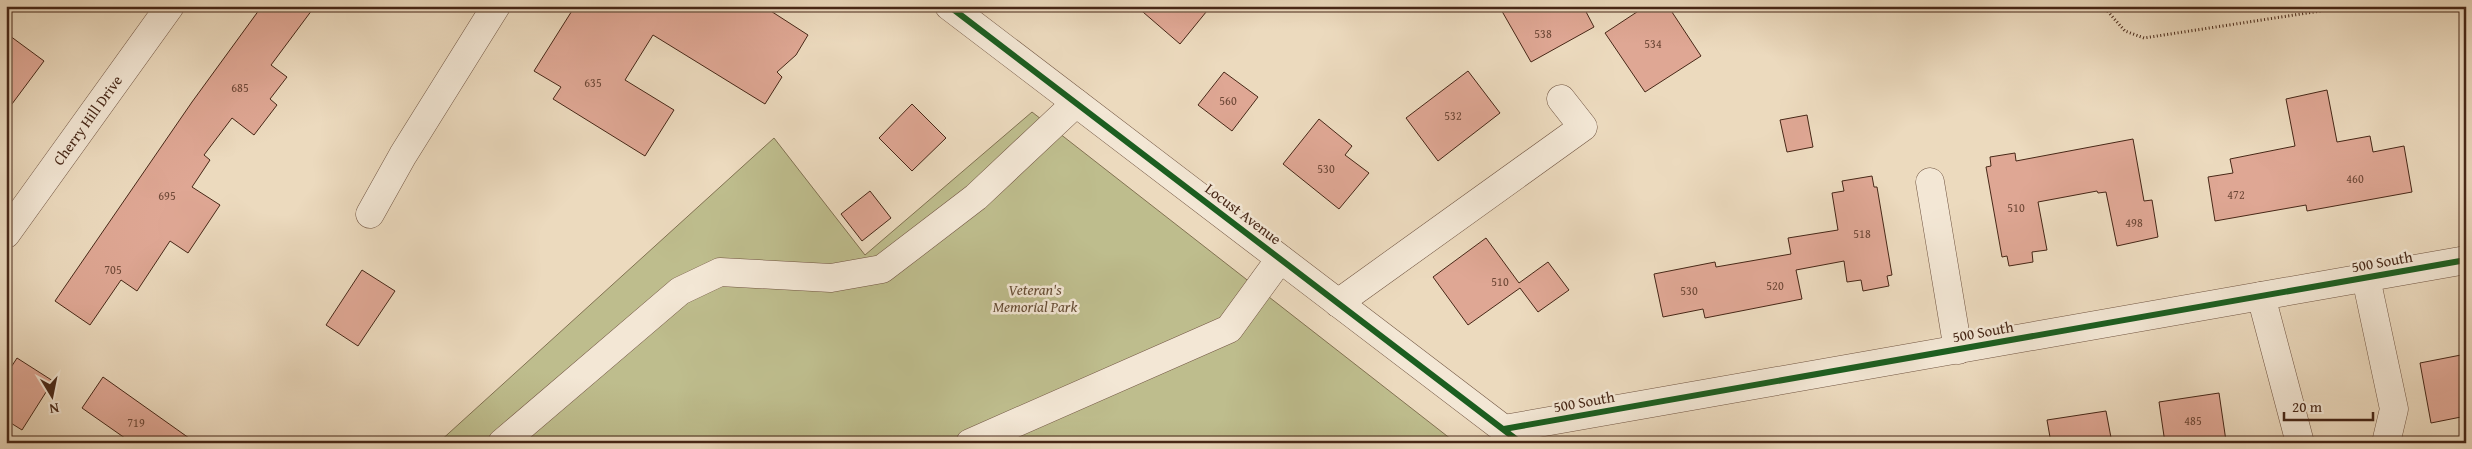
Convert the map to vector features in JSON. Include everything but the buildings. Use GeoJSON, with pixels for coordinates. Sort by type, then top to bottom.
{"type":"FeatureCollection","features":[{"type":"Feature","properties":{"kind":"street","name":"Cherry Hill Drive"},"geometry":{"type":"LineString","coordinates":[[6,234],[170,6]]}},
{"type":"Feature","properties":{"kind":"street"},"geometry":{"type":"LineString","coordinates":[[370,214],[402,154],[496,6]]}},
{"type":"Feature","properties":{"kind":"street","name":"Locust Avenue"},"geometry":{"type":"LineString","coordinates":[[949,6],[1513,436]]}},
{"type":"Feature","properties":{"kind":"street"},"geometry":{"type":"LineString","coordinates":[[1338,303],[1583,127],[1561,99]]}},
{"type":"Feature","properties":{"kind":"street"},"geometry":{"type":"LineString","coordinates":[[502,443],[680,291],[720,272],[831,278],[882,269],[976,197],[1076,103]]}},
{"type":"Feature","properties":{"kind":"street"},"geometry":{"type":"LineString","coordinates":[[1930,182],[1958,350]]}},
{"type":"Feature","properties":{"kind":"street"},"geometry":{"type":"LineString","coordinates":[[970,443],[1229,330],[1280,259]]}},
{"type":"Feature","properties":{"kind":"street","name":"500 South"},"geometry":{"type":"LineString","coordinates":[[1513,436],[1958,350],[2466,260]]}},
{"type":"Feature","properties":{"kind":"street"},"geometry":{"type":"LineString","coordinates":[[2366,278],[2394,409],[2386,443]]}},
{"type":"Feature","properties":{"kind":"street"},"geometry":{"type":"LineString","coordinates":[[2261,296],[2300,443]]}},
{"type":"Feature","properties":{"kind":"path"},"geometry":{"type":"LineString","coordinates":[[2103,6],[2125,30],[2144,38],[2353,6]]}},
{"type":"Feature","properties":{"kind":"green space","name":"Veteran's Memorial Park"},"geometry":{"type":"Polygon","coordinates":[[[1032,112],[1456,443],[438,443],[774,138],[865,255],[1032,112]]]}},
{"type":"Feature","properties":{"kind":"cycle path"},"geometry":{"type":"LineString","coordinates":[[949,6],[1521,443]]}},
{"type":"Feature","properties":{"kind":"cycle path"},"geometry":{"type":"LineString","coordinates":[[1504,429],[2466,260]]}}]}
